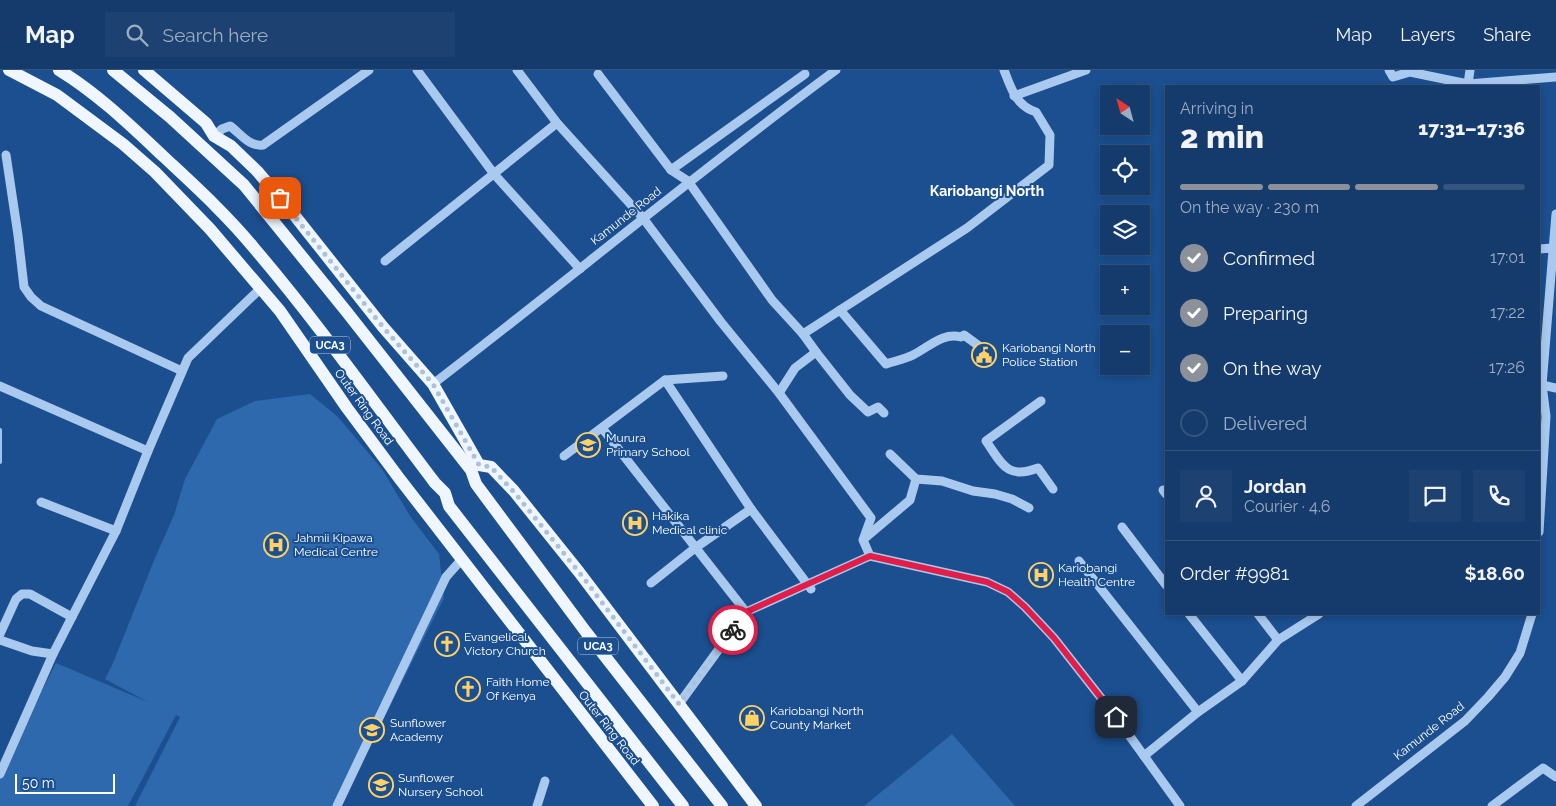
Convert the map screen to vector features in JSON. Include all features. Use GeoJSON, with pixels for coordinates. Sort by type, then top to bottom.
{"type":"FeatureCollection","features":[{"type":"Feature","properties":{"kind":"main road","name":"Outer Ring Road"},"geometry":{"type":"LineString","coordinates":[[9,70],[57,95],[123,144],[155,172],[210,229],[280,312],[358,423],[653,806]]}},
{"type":"Feature","properties":{"kind":"main road","name":"Outer Ring Road"},"geometry":{"type":"LineString","coordinates":[[58,70],[73,79],[140,134],[211,201],[271,269],[435,483],[445,493],[449,506],[683,806]]}},
{"type":"Feature","properties":{"kind":"main road","name":"UCA3"},"geometry":{"type":"LineString","coordinates":[[113,70],[170,117],[244,185],[328,289],[480,467],[514,492],[573,565],[756,806]]}},
{"type":"Feature","properties":{"kind":"main road","name":"UCA3"},"geometry":{"type":"LineString","coordinates":[[144,70],[206,123],[214,136],[231,146],[257,171],[383,327],[433,384],[480,467],[476,484],[586,632],[722,806]]}},
{"type":"Feature","properties":{"kind":"main road"},"geometry":{"type":"LineString","coordinates":[[244,185],[291,211]]}},
{"type":"Feature","properties":{"kind":"street"},"geometry":{"type":"LineString","coordinates":[[214,136],[222,129],[230,126],[251,144],[264,145],[369,70]]}},
{"type":"Feature","properties":{"kind":"street"},"geometry":{"type":"LineString","coordinates":[[417,70],[494,174],[580,269]]}},
{"type":"Feature","properties":{"kind":"street"},"geometry":{"type":"LineString","coordinates":[[517,70],[557,123],[643,218],[721,322],[779,393],[871,518],[863,540],[870,556]]}},
{"type":"Feature","properties":{"kind":"street","name":"Kamunde Road"},"geometry":{"type":"LineString","coordinates":[[433,384],[643,218],[836,70]]}},
{"type":"Feature","properties":{"kind":"street"},"geometry":{"type":"LineString","coordinates":[[803,334],[967,228],[1049,165],[1050,135],[1036,112],[1026,109],[1014,96],[1004,70]]}},
{"type":"Feature","properties":{"kind":"street"},"geometry":{"type":"LineString","coordinates":[[1014,96],[1086,70]]}},
{"type":"Feature","properties":{"kind":"street"},"geometry":{"type":"LineString","coordinates":[[1389,70],[1393,77],[1410,71],[1468,84],[1556,77]]}},
{"type":"Feature","properties":{"kind":"street"},"geometry":{"type":"LineString","coordinates":[[1468,84],[1470,70]]}},
{"type":"Feature","properties":{"kind":"street"},"geometry":{"type":"LineString","coordinates":[[598,74],[671,170],[688,181],[772,300],[803,334],[850,395],[868,412],[878,407],[884,413]]}},
{"type":"Feature","properties":{"kind":"street"},"geometry":{"type":"LineString","coordinates":[[671,170],[805,74]]}},
{"type":"Feature","properties":{"kind":"street"},"geometry":{"type":"LineString","coordinates":[[385,261],[557,123]]}},
{"type":"Feature","properties":{"kind":"street"},"geometry":{"type":"LineString","coordinates":[[6,155],[24,286],[31,297],[41,306],[182,371]]}},
{"type":"Feature","properties":{"kind":"street"},"geometry":{"type":"LineString","coordinates":[[1540,494],[1542,385],[1556,214]]}},
{"type":"Feature","properties":{"kind":"street"},"geometry":{"type":"LineString","coordinates":[[1540,249],[1553,248]]}},
{"type":"Feature","properties":{"kind":"street"},"geometry":{"type":"LineString","coordinates":[[0,774],[53,654],[116,530],[188,358],[261,288]]}},
{"type":"Feature","properties":{"kind":"street"},"geometry":{"type":"LineString","coordinates":[[840,310],[886,364],[913,356],[933,342],[954,334],[964,335],[978,346],[985,356]]}},
{"type":"Feature","properties":{"kind":"street"},"geometry":{"type":"LineString","coordinates":[[779,393],[795,368],[816,352]]}},
{"type":"Feature","properties":{"kind":"street"},"geometry":{"type":"LineString","coordinates":[[564,456],[665,380],[723,376]]}},
{"type":"Feature","properties":{"kind":"street"},"geometry":{"type":"LineString","coordinates":[[665,380],[751,508],[811,589]]}},
{"type":"Feature","properties":{"kind":"street"},"geometry":{"type":"LineString","coordinates":[[1542,385],[1556,388]]}},
{"type":"Feature","properties":{"kind":"street"},"geometry":{"type":"LineString","coordinates":[[0,386],[148,451]]}},
{"type":"Feature","properties":{"kind":"street"},"geometry":{"type":"LineString","coordinates":[[1041,400],[986,441],[1002,464],[1013,473],[1027,472],[1038,468],[1053,489]]}},
{"type":"Feature","properties":{"kind":"street"},"geometry":{"type":"LineString","coordinates":[[602,428],[746,612]]}},
{"type":"Feature","properties":{"kind":"street"},"geometry":{"type":"LineString","coordinates":[[890,454],[916,479],[942,482],[1004,496],[1029,508]]}},
{"type":"Feature","properties":{"kind":"street"},"geometry":{"type":"LineString","coordinates":[[863,540],[910,500],[916,479]]}},
{"type":"Feature","properties":{"kind":"street"},"geometry":{"type":"LineString","coordinates":[[40,502],[116,530]]}},
{"type":"Feature","properties":{"kind":"street"},"geometry":{"type":"LineString","coordinates":[[651,583],[695,548],[751,508]]}},
{"type":"Feature","properties":{"kind":"street"},"geometry":{"type":"LineString","coordinates":[[1122,527],[1165,584]]}},
{"type":"Feature","properties":{"kind":"street"},"geometry":{"type":"LineString","coordinates":[[679,704],[746,612],[870,556],[987,582],[1008,592],[1054,638],[1180,806]]}},
{"type":"Feature","properties":{"kind":"street"},"geometry":{"type":"LineString","coordinates":[[337,806],[446,577],[462,559]]}},
{"type":"Feature","properties":{"kind":"street"},"geometry":{"type":"LineString","coordinates":[[1079,561],[1198,712]]}},
{"type":"Feature","properties":{"kind":"street"},"geometry":{"type":"LineString","coordinates":[[0,634],[16,600],[22,594],[30,594],[72,617]]}},
{"type":"Feature","properties":{"kind":"street"},"geometry":{"type":"LineString","coordinates":[[1190,615],[1242,681]]}},
{"type":"Feature","properties":{"kind":"street"},"geometry":{"type":"LineString","coordinates":[[1259,615],[1278,640]]}},
{"type":"Feature","properties":{"kind":"street"},"geometry":{"type":"LineString","coordinates":[[1144,756],[1198,712],[1242,681],[1278,640],[1317,615]]}},
{"type":"Feature","properties":{"kind":"street","name":"Kamunde Road"},"geometry":{"type":"LineString","coordinates":[[1356,806],[1465,720],[1488,697],[1505,677],[1520,653],[1532,615]]}},
{"type":"Feature","properties":{"kind":"street"},"geometry":{"type":"LineString","coordinates":[[0,640],[32,651],[53,654]]}},
{"type":"Feature","properties":{"kind":"street"},"geometry":{"type":"LineString","coordinates":[[1492,806],[1543,768],[1556,777]]}},
{"type":"Feature","properties":{"kind":"street"},"geometry":{"type":"LineString","coordinates":[[537,806],[545,781]]}},
{"type":"Feature","properties":{"kind":"shaded area"},"geometry":{"type":"Polygon","coordinates":[[[310,394],[338,417],[382,469],[410,516],[439,554],[444,598],[340,806],[135,806],[180,717],[176,715],[128,806],[0,806],[0,773],[56,663],[148,702],[105,679],[174,515],[185,479],[217,419],[255,401],[310,394]]]}},
{"type":"Feature","properties":{"kind":"shaded area"},"geometry":{"type":"Polygon","coordinates":[[[952,734],[1015,806],[864,806],[952,734]]]}},
{"type":"Feature","properties":{"kind":"waterway"},"geometry":{"type":"LineString","coordinates":[[0,430],[0,462]]}},
{"type":"Feature","properties":{"kind":"way so far"},"geometry":{"type":"LineString","coordinates":[[280,198],[383,327],[433,384],[479,465],[491,467],[514,492],[579,572],[679,704],[733,630]]}},
{"type":"Feature","properties":{"kind":"place","name":"Kariobangi North Police Station"},"geometry":{"type":"Point","coordinates":[984,355]}},
{"type":"Feature","properties":{"kind":"place","name":"Murura Primary School"},"geometry":{"type":"Point","coordinates":[588,445]}},
{"type":"Feature","properties":{"kind":"place","name":"Hakika Medical clinic"},"geometry":{"type":"Point","coordinates":[635,523]}},
{"type":"Feature","properties":{"kind":"place","name":"Jahmii Kipawa Medical Centre"},"geometry":{"type":"Point","coordinates":[276,545]}},
{"type":"Feature","properties":{"kind":"place","name":"Kariobangi Health Centre"},"geometry":{"type":"Point","coordinates":[1041,575]}},
{"type":"Feature","properties":{"kind":"place","name":"Evangelical Victory Church"},"geometry":{"type":"Point","coordinates":[447,644]}},
{"type":"Feature","properties":{"kind":"place","name":"Faith Home Of Kenya"},"geometry":{"type":"Point","coordinates":[468,689]}},
{"type":"Feature","properties":{"kind":"place","name":"Kariobangi North County Market"},"geometry":{"type":"Point","coordinates":[752,718]}},
{"type":"Feature","properties":{"kind":"place","name":"Sunflower Academy"},"geometry":{"type":"Point","coordinates":[372,730]}},
{"type":"Feature","properties":{"kind":"place","name":"Sunflower Nursery School"},"geometry":{"type":"Point","coordinates":[381,785]}},
{"type":"Feature","properties":{"kind":"district","name":"Kariobangi North"},"geometry":{"type":"Point","coordinates":[987,191]}},
{"type":"Feature","properties":{"kind":"route"},"geometry":{"type":"LineString","coordinates":[[733,630],[746,612],[870,556],[987,582],[1008,592],[1025,607],[1054,638],[1116,717]]}}]}
